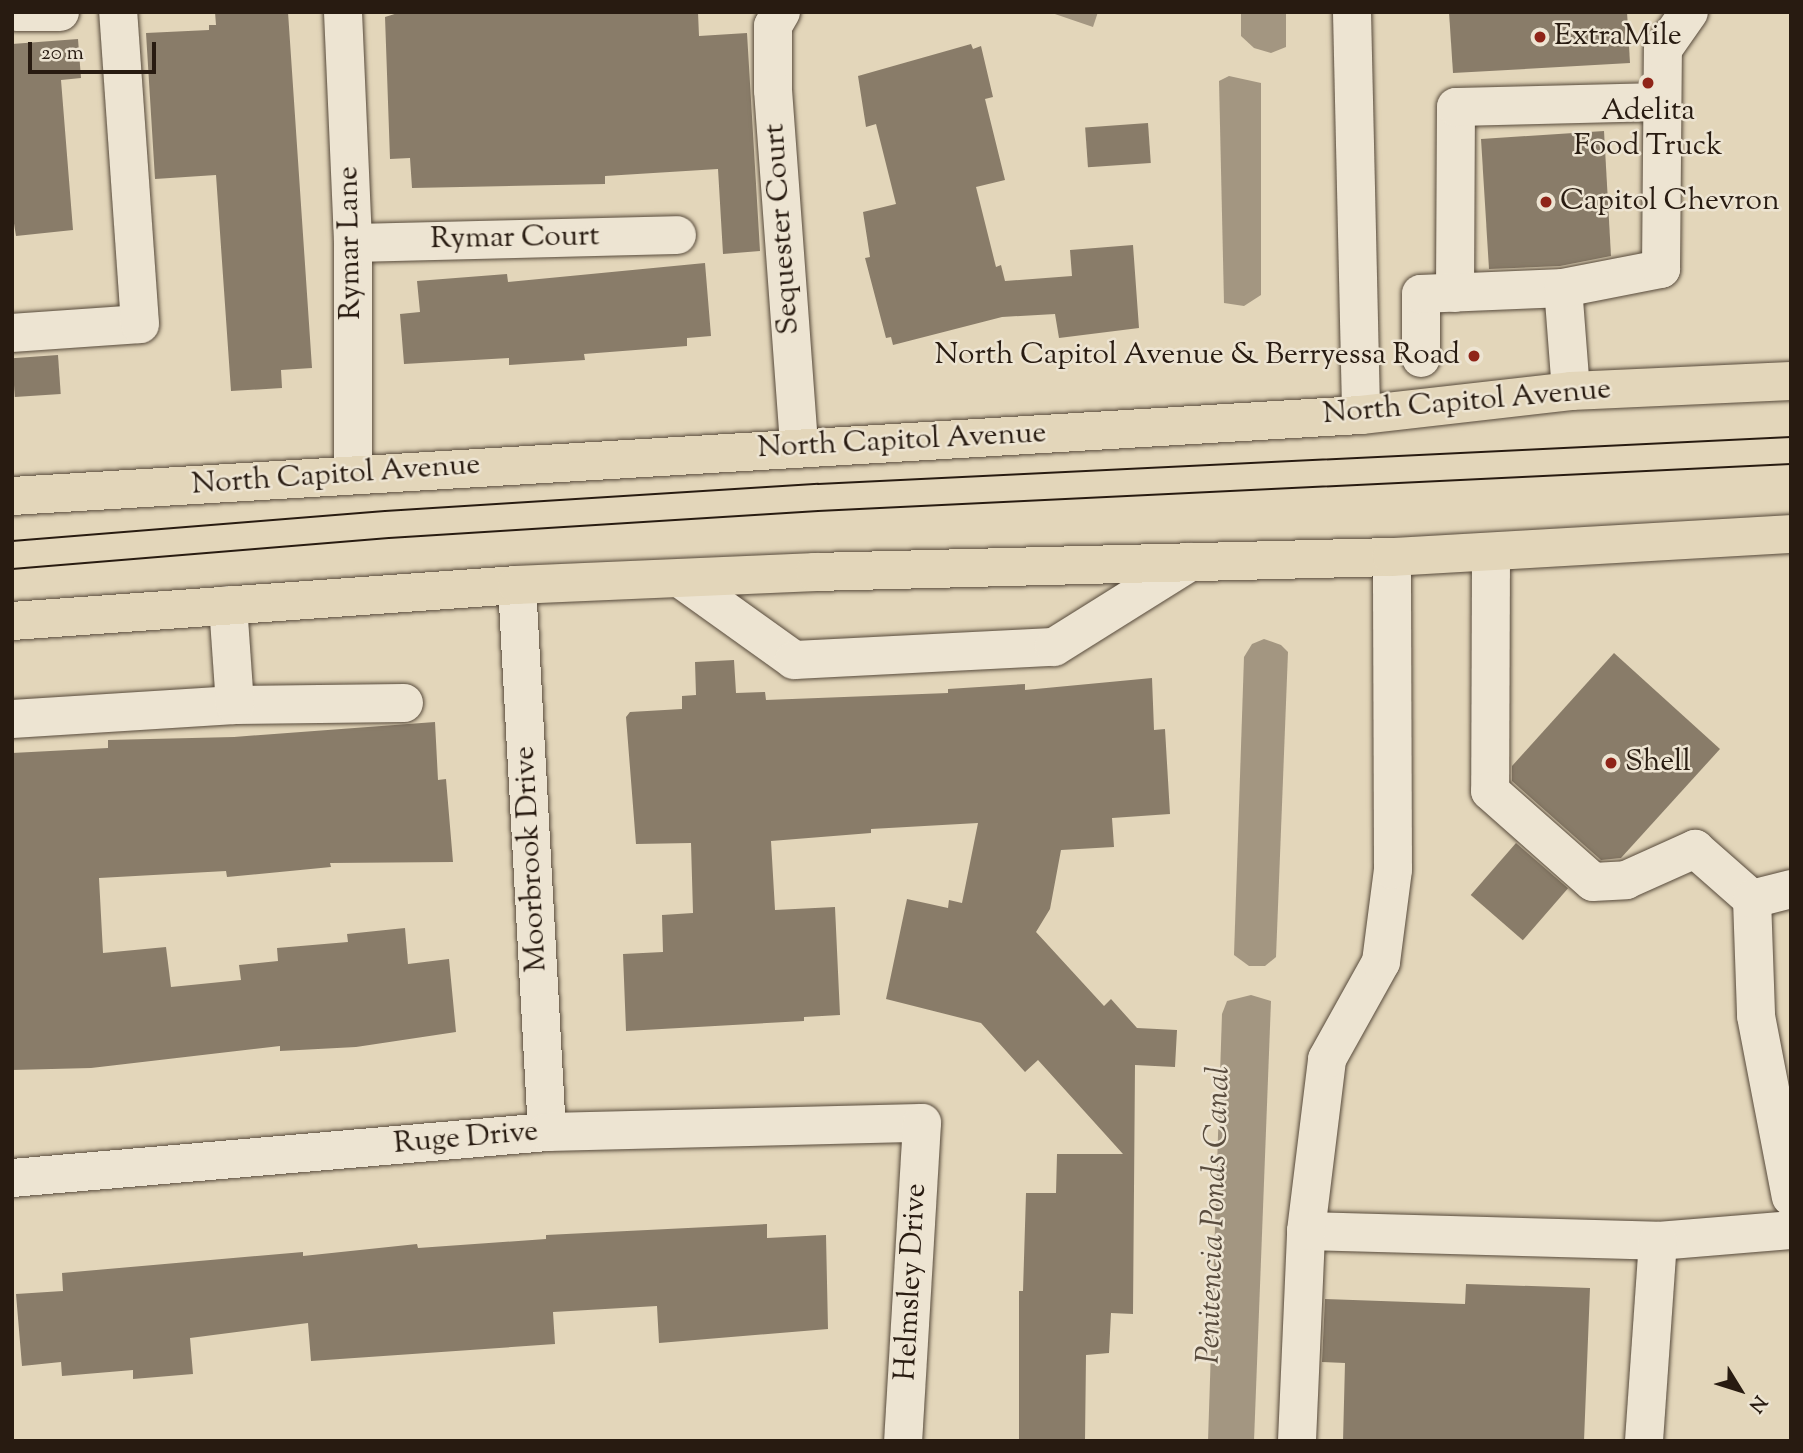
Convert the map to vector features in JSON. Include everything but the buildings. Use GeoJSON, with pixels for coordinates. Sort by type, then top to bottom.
{"type":"FeatureCollection","features":[{"type":"Feature","properties":{"kind":"main road","name":"North Capitol Avenue"},"geometry":{"type":"LineString","coordinates":[[12,496],[1361,415],[1571,391],[1791,381]]}},
{"type":"Feature","properties":{"kind":"main road"},"geometry":{"type":"LineString","coordinates":[[12,621],[517,585],[1392,557],[1791,534]]}},
{"type":"Feature","properties":{"kind":"street"},"geometry":{"type":"LineString","coordinates":[[16,12],[60,12]]}},
{"type":"Feature","properties":{"kind":"street"},"geometry":{"type":"LineString","coordinates":[[12,333],[139,324],[118,12]]}},
{"type":"Feature","properties":{"kind":"street","name":"Rymar Lane"},"geometry":{"type":"LineString","coordinates":[[343,12],[353,243],[353,475]]}},
{"type":"Feature","properties":{"kind":"street","name":"Sequester Court"},"geometry":{"type":"LineString","coordinates":[[780,12],[773,26],[773,90],[799,447]]}},
{"type":"Feature","properties":{"kind":"street"},"geometry":{"type":"LineString","coordinates":[[1352,12],[1361,415]]}},
{"type":"Feature","properties":{"kind":"street"},"geometry":{"type":"LineString","coordinates":[[1421,358],[1421,294],[1563,288],[1661,269],[1663,49],[1689,12]]}},
{"type":"Feature","properties":{"kind":"street"},"geometry":{"type":"LineString","coordinates":[[1455,293],[1456,107],[1662,102]]}},
{"type":"Feature","properties":{"kind":"street","name":"Rymar Court"},"geometry":{"type":"LineString","coordinates":[[353,243],[677,235]]}},
{"type":"Feature","properties":{"kind":"street"},"geometry":{"type":"LineString","coordinates":[[1563,288],[1571,391]]}},
{"type":"Feature","properties":{"kind":"street"},"geometry":{"type":"LineString","coordinates":[[1491,553],[1490,791],[1593,882],[1626,880],[1695,849],[1752,899],[1756,1016],[1791,1198]]}},
{"type":"Feature","properties":{"kind":"street"},"geometry":{"type":"LineString","coordinates":[[1297,1441],[1306,1231],[1327,1059],[1381,962],[1393,870],[1392,557]]}},
{"type":"Feature","properties":{"kind":"street"},"geometry":{"type":"LineString","coordinates":[[681,579],[794,660],[1054,647],[1190,562]]}},
{"type":"Feature","properties":{"kind":"street","name":"Moorbrook Drive"},"geometry":{"type":"LineString","coordinates":[[517,585],[547,1132]]}},
{"type":"Feature","properties":{"kind":"street"},"geometry":{"type":"LineString","coordinates":[[228,605],[235,705]]}},
{"type":"Feature","properties":{"kind":"street"},"geometry":{"type":"LineString","coordinates":[[12,719],[235,705],[404,703]]}},
{"type":"Feature","properties":{"kind":"street"},"geometry":{"type":"LineString","coordinates":[[1752,899],[1791,888]]}},
{"type":"Feature","properties":{"kind":"street","name":"Ruge Drive"},"geometry":{"type":"LineString","coordinates":[[12,1178],[547,1132],[922,1123]]}},
{"type":"Feature","properties":{"kind":"street","name":"Helmsley Drive"},"geometry":{"type":"LineString","coordinates":[[903,1441],[922,1123]]}},
{"type":"Feature","properties":{"kind":"street"},"geometry":{"type":"LineString","coordinates":[[1306,1231],[1658,1241],[1791,1230]]}},
{"type":"Feature","properties":{"kind":"street"},"geometry":{"type":"LineString","coordinates":[[1644,1441],[1658,1241]]}},
{"type":"Feature","properties":{"kind":"shaded area"},"geometry":{"type":"Polygon","coordinates":[[[1049,12],[1098,12],[1093,27],[1049,12]]]}},
{"type":"Feature","properties":{"kind":"shaded area"},"geometry":{"type":"Polygon","coordinates":[[[1241,12],[1286,12],[1286,47],[1271,53],[1254,48],[1241,36],[1241,12]]]}},
{"type":"Feature","properties":{"kind":"shaded area"},"geometry":{"type":"Polygon","coordinates":[[[1229,76],[1261,83],[1261,295],[1244,306],[1224,303],[1219,81],[1229,76]]]}},
{"type":"Feature","properties":{"kind":"shaded area"},"geometry":{"type":"Polygon","coordinates":[[[1264,639],[1281,645],[1288,652],[1276,957],[1265,966],[1249,966],[1234,955],[1244,657],[1252,644],[1264,639]]]}},
{"type":"Feature","properties":{"kind":"shaded area"},"geometry":{"type":"Polygon","coordinates":[[[1251,995],[1271,1001],[1254,1441],[1208,1441],[1222,1014],[1227,1001],[1251,995]]]}},
{"type":"Feature","properties":{"kind":"tram line"},"geometry":{"type":"LineString","coordinates":[[12,541],[385,511],[818,484],[1791,437]]}},
{"type":"Feature","properties":{"kind":"tram line"},"geometry":{"type":"LineString","coordinates":[[12,569],[389,538],[818,511],[1791,464]]}},
{"type":"Feature","properties":{"kind":"place","name":"ExtraMile"},"geometry":{"type":"Point","coordinates":[1540,37]}},
{"type":"Feature","properties":{"kind":"place","name":"Adelita Food Truck"},"geometry":{"type":"Point","coordinates":[1648,83]}},
{"type":"Feature","properties":{"kind":"place","name":"Capitol Chevron"},"geometry":{"type":"Point","coordinates":[1546,202]}},
{"type":"Feature","properties":{"kind":"place","name":"North Capitol Avenue & Berryessa Road"},"geometry":{"type":"Point","coordinates":[1474,356]}},
{"type":"Feature","properties":{"kind":"place","name":"Shell"},"geometry":{"type":"Point","coordinates":[1611,763]}},
{"type":"Feature","properties":{"kind":"water label","name":"Penitencia Ponds Canal"},"geometry":{"type":"Point","coordinates":[1215,1215]}}]}
